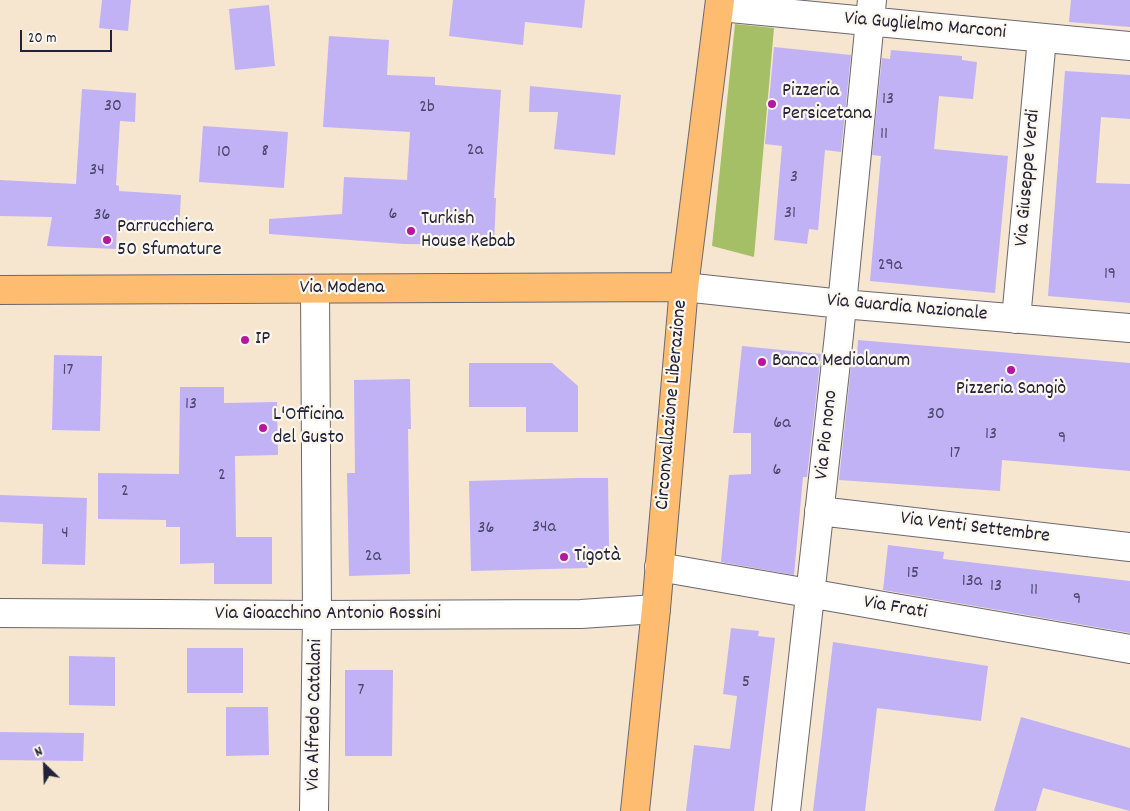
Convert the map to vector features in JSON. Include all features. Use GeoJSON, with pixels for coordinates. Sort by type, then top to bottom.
{"type":"FeatureCollection","features":[{"type":"Feature","properties":{"kind":"main road","name":"Circonvallazione Liberazione"},"geometry":{"type":"LineString","coordinates":[[635,811],[656,609],[684,287],[720,3]]}},
{"type":"Feature","properties":{"kind":"main road","name":"Via Modena"},"geometry":{"type":"LineString","coordinates":[[0,290],[684,287]]}},
{"type":"Feature","properties":{"kind":"street","name":"Via Guglielmo Marconi"},"geometry":{"type":"LineString","coordinates":[[720,3],[871,11],[1042,38],[1130,46]]}},
{"type":"Feature","properties":{"kind":"street","name":"Via Pio nono"},"geometry":{"type":"LineString","coordinates":[[786,811],[842,304],[871,11]]}},
{"type":"Feature","properties":{"kind":"street","name":"Via Giuseppe Verdi"},"geometry":{"type":"LineString","coordinates":[[1016,319],[1042,38]]}},
{"type":"Feature","properties":{"kind":"street","name":"Via Guardia Nazionale"},"geometry":{"type":"LineString","coordinates":[[684,287],[842,304],[1130,328]]}},
{"type":"Feature","properties":{"kind":"street","name":"Via Alfredo Catalani"},"geometry":{"type":"LineString","coordinates":[[314,811],[317,615],[315,289]]}},
{"type":"Feature","properties":{"kind":"street","name":"Via Venti Settembre"},"geometry":{"type":"LineString","coordinates":[[819,511],[1130,547]]}},
{"type":"Feature","properties":{"kind":"street","name":"Via Frati"},"geometry":{"type":"LineString","coordinates":[[659,568],[1130,650]]}},
{"type":"Feature","properties":{"kind":"street","name":"Via Gioacchino Antonio Rossini"},"geometry":{"type":"LineString","coordinates":[[0,613],[581,614],[656,609]]}},
{"type":"Feature","properties":{"kind":"green space"},"geometry":{"type":"Polygon","coordinates":[[[735,24],[774,28],[754,257],[712,246],[735,24]]]}},
{"type":"Feature","properties":{"kind":"building"},"geometry":{"type":"Polygon","coordinates":[[[102,0],[131,0],[128,31],[99,28],[102,0]]]}},
{"type":"Feature","properties":{"kind":"building"},"geometry":{"type":"Polygon","coordinates":[[[453,0],[585,0],[582,28],[525,22],[523,45],[449,36],[453,0]]]}},
{"type":"Feature","properties":{"kind":"building"},"geometry":{"type":"Polygon","coordinates":[[[1071,0],[1130,0],[1130,27],[1069,22],[1071,0]]]}},
{"type":"Feature","properties":{"kind":"building"},"geometry":{"type":"Polygon","coordinates":[[[269,5],[275,66],[235,70],[229,9],[269,5]]]}},
{"type":"Feature","properties":{"kind":"building"},"geometry":{"type":"Polygon","coordinates":[[[329,36],[389,40],[387,75],[435,77],[435,85],[501,90],[494,198],[496,198],[494,245],[404,244],[269,234],[269,219],[342,214],[344,177],[407,180],[410,132],[323,127],[329,36]]]}},
{"type":"Feature","properties":{"kind":"building"},"geometry":{"type":"Polygon","coordinates":[[[774,47],[851,55],[841,152],[825,150],[818,230],[809,229],[807,244],[774,240],[782,146],[765,144],[774,47]]]}},
{"type":"Feature","properties":{"kind":"building"},"geometry":{"type":"Polygon","coordinates":[[[891,50],[962,56],[962,60],[977,62],[973,99],[939,96],[934,149],[1008,156],[995,293],[870,281],[881,156],[872,155],[882,58],[890,59],[891,50]]]}},
{"type":"Feature","properties":{"kind":"building"},"geometry":{"type":"Polygon","coordinates":[[[1065,71],[1130,75],[1130,119],[1101,117],[1096,183],[1130,184],[1130,303],[1048,296],[1065,71]]]}},
{"type":"Feature","properties":{"kind":"building"},"geometry":{"type":"Polygon","coordinates":[[[530,86],[621,95],[615,155],[554,149],[558,112],[529,112],[530,86]]]}},
{"type":"Feature","properties":{"kind":"building"},"geometry":{"type":"Polygon","coordinates":[[[82,89],[136,93],[135,122],[120,121],[116,185],[119,186],[119,191],[181,195],[179,231],[117,227],[116,249],[47,246],[52,217],[0,216],[0,180],[76,184],[82,89]]]}},
{"type":"Feature","properties":{"kind":"building"},"geometry":{"type":"Polygon","coordinates":[[[203,126],[288,132],[284,188],[199,182],[203,126]]]}},
{"type":"Feature","properties":{"kind":"building"},"geometry":{"type":"Polygon","coordinates":[[[858,340],[1130,363],[1130,471],[1002,460],[1000,491],[839,480],[852,357],[857,357],[858,340]]]}},
{"type":"Feature","properties":{"kind":"building"},"geometry":{"type":"Polygon","coordinates":[[[742,346],[821,354],[807,477],[803,477],[794,575],[721,562],[729,475],[751,474],[751,433],[733,433],[742,346]]]}},
{"type":"Feature","properties":{"kind":"building"},"geometry":{"type":"Polygon","coordinates":[[[54,355],[102,356],[100,431],[52,430],[54,355]]]}},
{"type":"Feature","properties":{"kind":"building"},"geometry":{"type":"Polygon","coordinates":[[[469,363],[552,363],[578,386],[578,432],[526,432],[526,407],[469,407],[469,363]]]}},
{"type":"Feature","properties":{"kind":"building"},"geometry":{"type":"Polygon","coordinates":[[[410,379],[411,429],[408,429],[410,574],[349,576],[347,473],[355,473],[354,380],[410,379]]]}},
{"type":"Feature","properties":{"kind":"building"},"geometry":{"type":"Polygon","coordinates":[[[180,387],[224,387],[224,403],[277,402],[278,455],[235,456],[236,537],[272,537],[272,584],[214,584],[214,563],[180,564],[180,527],[166,527],[166,520],[98,519],[98,473],[179,474],[180,387]]]}},
{"type":"Feature","properties":{"kind":"building"},"geometry":{"type":"Polygon","coordinates":[[[608,478],[609,546],[587,568],[471,571],[469,481],[608,478]]]}},
{"type":"Feature","properties":{"kind":"building"},"geometry":{"type":"Polygon","coordinates":[[[0,495],[87,498],[85,565],[42,564],[43,524],[0,522],[0,495]]]}},
{"type":"Feature","properties":{"kind":"building"},"geometry":{"type":"Polygon","coordinates":[[[888,545],[944,552],[943,559],[1130,581],[1130,633],[883,590],[888,545]]]}},
{"type":"Feature","properties":{"kind":"building"},"geometry":{"type":"Polygon","coordinates":[[[731,628],[759,631],[758,636],[775,638],[754,811],[686,811],[694,745],[730,749],[737,696],[723,694],[731,628]]]}},
{"type":"Feature","properties":{"kind":"building"},"geometry":{"type":"Polygon","coordinates":[[[833,642],[988,666],[981,721],[877,708],[865,811],[813,811],[833,642]]]}},
{"type":"Feature","properties":{"kind":"building"},"geometry":{"type":"Polygon","coordinates":[[[187,648],[243,648],[243,693],[187,693],[187,648]]]}},
{"type":"Feature","properties":{"kind":"building"},"geometry":{"type":"Polygon","coordinates":[[[69,656],[115,657],[115,706],[69,705],[69,656]]]}},
{"type":"Feature","properties":{"kind":"building"},"geometry":{"type":"Polygon","coordinates":[[[345,670],[393,670],[392,756],[345,756],[345,670]]]}},
{"type":"Feature","properties":{"kind":"building"},"geometry":{"type":"Polygon","coordinates":[[[226,707],[268,707],[269,755],[226,756],[226,707]]]}},
{"type":"Feature","properties":{"kind":"building"},"geometry":{"type":"Polygon","coordinates":[[[1021,717],[1130,748],[1130,811],[1043,788],[1036,811],[994,811],[1021,717]]]}},
{"type":"Feature","properties":{"kind":"building"},"geometry":{"type":"Polygon","coordinates":[[[0,732],[84,733],[83,761],[0,760],[0,732]]]}},
{"type":"Feature","properties":{"kind":"place","name":"Pizzeria Persicetana"},"geometry":{"type":"Point","coordinates":[772,104]}},
{"type":"Feature","properties":{"kind":"place","name":"Turkish House Kebab"},"geometry":{"type":"Point","coordinates":[411,231]}},
{"type":"Feature","properties":{"kind":"place","name":"Parrucchiera 50 Sfumature"},"geometry":{"type":"Point","coordinates":[107,240]}},
{"type":"Feature","properties":{"kind":"place","name":"IP"},"geometry":{"type":"Point","coordinates":[245,340]}},
{"type":"Feature","properties":{"kind":"place","name":"Banca Mediolanum"},"geometry":{"type":"Point","coordinates":[762,362]}},
{"type":"Feature","properties":{"kind":"place","name":"Pizzeria Sangiò"},"geometry":{"type":"Point","coordinates":[1011,370]}},
{"type":"Feature","properties":{"kind":"place","name":"L'Officina del Gusto"},"geometry":{"type":"Point","coordinates":[263,428]}},
{"type":"Feature","properties":{"kind":"place","name":"Tigotà"},"geometry":{"type":"Point","coordinates":[564,557]}}]}
